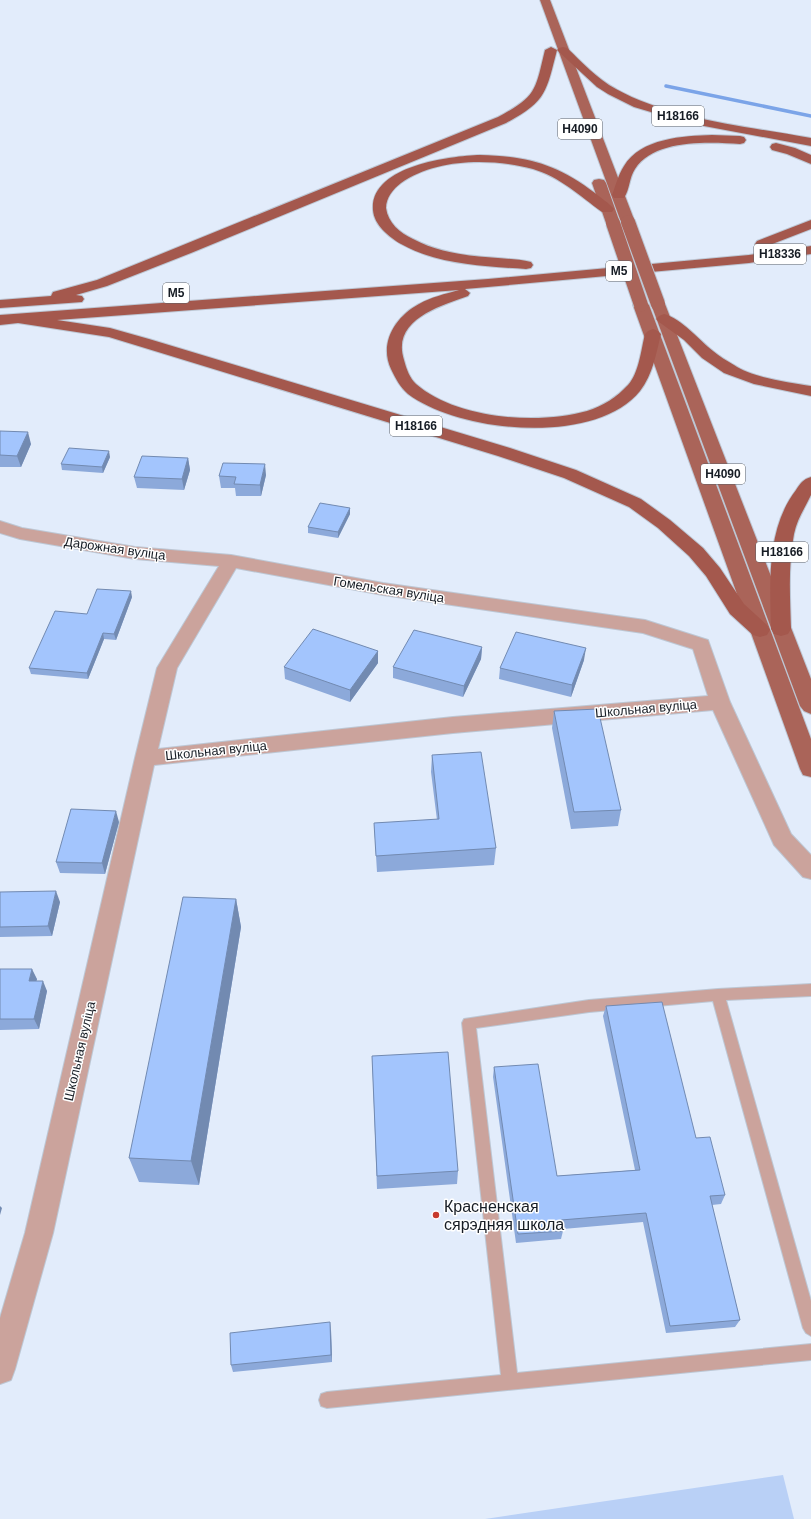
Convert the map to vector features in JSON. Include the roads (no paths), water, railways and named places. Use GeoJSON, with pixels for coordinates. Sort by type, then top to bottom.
{"type":"FeatureCollection","features":[{"type":"Feature","properties":{"kind":"highway","name":"Н18166"},"geometry":{"type":"LineString","coordinates":[[554,48],[612,92],[638,104],[688,119],[811,142]]}},
{"type":"Feature","properties":{"kind":"highway"},"geometry":{"type":"LineString","coordinates":[[21,311],[61,295],[102,283],[186,250],[502,120],[531,102],[540,90],[544,82],[554,48]]}},
{"type":"Feature","properties":{"kind":"highway","name":"Н18166"},"geometry":{"type":"LineString","coordinates":[[619,195],[630,167],[642,154],[660,146],[680,141],[713,139],[742,140],[791,151],[811,160]]}},
{"type":"Feature","properties":{"kind":"highway"},"geometry":{"type":"LineString","coordinates":[[526,265],[483,261],[441,254],[417,247],[399,238],[386,227],[380,216],[380,199],[390,185],[412,171],[439,163],[467,160],[496,160],[523,163],[549,170],[571,181],[607,209]]}},
{"type":"Feature","properties":{"kind":"highway"},"geometry":{"type":"LineString","coordinates":[[762,244],[811,224]]}},
{"type":"Feature","properties":{"kind":"highway","name":"Н18336"},"geometry":{"type":"LineString","coordinates":[[762,244],[811,237]]}},
{"type":"Feature","properties":{"kind":"highway","name":"М5"},"geometry":{"type":"LineString","coordinates":[[0,304],[21,311],[488,283],[747,252],[762,244]]}},
{"type":"Feature","properties":{"kind":"highway","name":"Н18336"},"geometry":{"type":"LineString","coordinates":[[747,252],[811,250]]}},
{"type":"Feature","properties":{"kind":"highway"},"geometry":{"type":"LineString","coordinates":[[747,252],[806,265]]}},
{"type":"Feature","properties":{"kind":"highway","name":"М5"},"geometry":{"type":"LineString","coordinates":[[613,257],[652,254]]}},
{"type":"Feature","properties":{"kind":"highway"},"geometry":{"type":"LineString","coordinates":[[459,271],[542,264]]}},
{"type":"Feature","properties":{"kind":"highway","name":"М5"},"geometry":{"type":"LineString","coordinates":[[124,296],[436,273]]}},
{"type":"Feature","properties":{"kind":"highway","name":"Н18166"},"geometry":{"type":"LineString","coordinates":[[488,283],[462,294],[435,302],[413,314],[397,332],[393,350],[398,368],[407,384],[430,400],[460,414],[507,422],[544,423],[580,418],[602,412],[616,404],[634,389],[642,375],[652,334]]}},
{"type":"Feature","properties":{"kind":"highway","name":"М5"},"geometry":{"type":"LineString","coordinates":[[0,320],[21,311],[100,298]]}},
{"type":"Feature","properties":{"kind":"highway","name":"Н18166"},"geometry":{"type":"LineString","coordinates":[[21,311],[143,342],[504,452],[570,474],[601,487],[640,508],[664,524],[696,552],[713,572],[737,608],[760,630]]}},
{"type":"Feature","properties":{"kind":"highway"},"geometry":{"type":"LineString","coordinates":[[661,311],[708,355],[730,370],[760,381],[811,391]]}},
{"type":"Feature","properties":{"kind":"highway","name":"Н18166"},"geometry":{"type":"LineString","coordinates":[[782,629],[780,578],[782,546],[789,516],[803,491],[811,482]]}},
{"type":"Feature","properties":{"kind":"main road"},"geometry":{"type":"LineString","coordinates":[[535,0],[542,22]]}},
{"type":"Feature","properties":{"kind":"main road","name":"Н4090"},"geometry":{"type":"LineString","coordinates":[[545,0],[559,72]]}},
{"type":"Feature","properties":{"kind":"main road","name":"Н4090"},"geometry":{"type":"LineString","coordinates":[[554,48],[619,195],[661,311],[811,706]]}},
{"type":"Feature","properties":{"kind":"main road","name":"Н4090"},"geometry":{"type":"LineString","coordinates":[[594,168],[641,305],[811,769]]}},
{"type":"Feature","properties":{"kind":"street","name":"Дарожная вуліца"},"geometry":{"type":"LineString","coordinates":[[0,527],[20,533],[135,553],[231,561]]}},
{"type":"Feature","properties":{"kind":"street","name":"Гомельская вуліца"},"geometry":{"type":"LineString","coordinates":[[231,561],[383,589],[645,627],[701,645],[720,702]]}},
{"type":"Feature","properties":{"kind":"street"},"geometry":{"type":"LineString","coordinates":[[145,758],[167,668],[231,561]]}},
{"type":"Feature","properties":{"kind":"street"},"geometry":{"type":"LineString","coordinates":[[720,702],[782,839],[811,870]]}},
{"type":"Feature","properties":{"kind":"street","name":"Школьная вуліца"},"geometry":{"type":"LineString","coordinates":[[0,1369],[39,1233],[145,758],[453,724],[720,702]]}},
{"type":"Feature","properties":{"kind":"lane"},"geometry":{"type":"LineString","coordinates":[[510,1382],[469,1023],[589,1006],[718,995],[811,990]]}},
{"type":"Feature","properties":{"kind":"lane"},"geometry":{"type":"LineString","coordinates":[[718,995],[811,1328]]}},
{"type":"Feature","properties":{"kind":"lane"},"geometry":{"type":"LineString","coordinates":[[327,1400],[811,1352]]}},
{"type":"Feature","properties":{"kind":"waterway"},"geometry":{"type":"LineString","coordinates":[[666,86],[811,116]]}},
{"type":"Feature","properties":{"kind":"place","name":"Красненская сярэдняя школа"},"geometry":{"type":"Point","coordinates":[436,1215]}}]}
